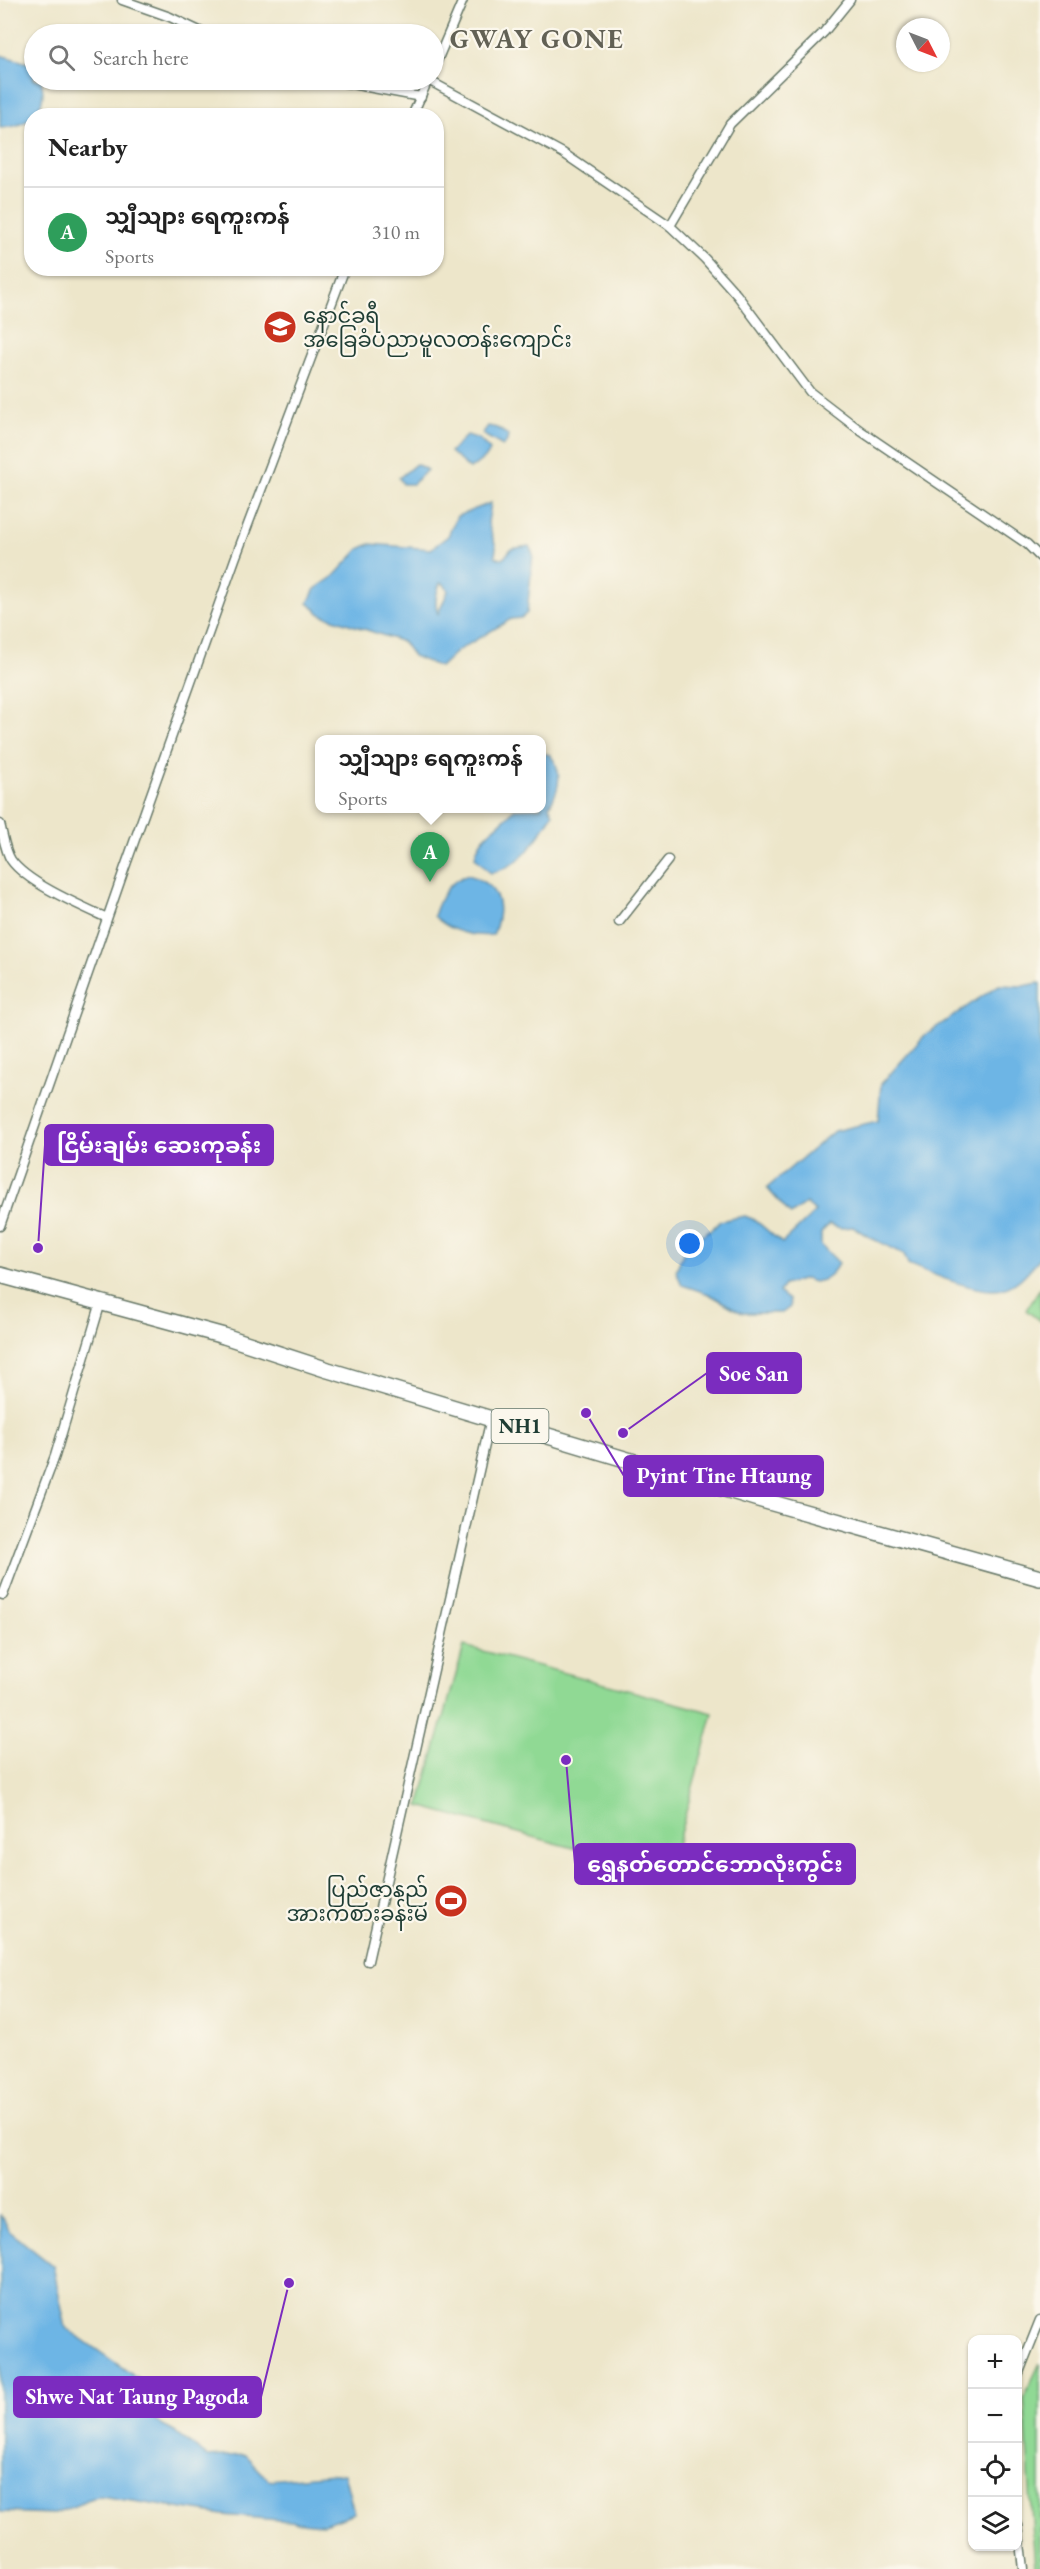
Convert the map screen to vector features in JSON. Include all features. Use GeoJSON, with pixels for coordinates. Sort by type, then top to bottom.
{"type":"FeatureCollection","features":[{"type":"Feature","properties":{"kind":"highway","name":"NH1"},"geometry":{"type":"LineString","coordinates":[[0,1275],[224,1336],[328,1370],[491,1417],[758,1499],[1040,1578]]}},
{"type":"Feature","properties":{"kind":"street"},"geometry":{"type":"LineString","coordinates":[[122,0],[185,24]]}},
{"type":"Feature","properties":{"kind":"street"},"geometry":{"type":"LineString","coordinates":[[444,45],[463,0]]}},
{"type":"Feature","properties":{"kind":"street"},"geometry":{"type":"LineString","coordinates":[[670,226],[730,124],[824,32],[850,0]]}},
{"type":"Feature","properties":{"kind":"street"},"geometry":{"type":"LineString","coordinates":[[444,89],[563,153],[670,226],[738,295],[806,389],[861,431],[1027,544],[1040,557]]}},
{"type":"Feature","properties":{"kind":"street"},"geometry":{"type":"LineString","coordinates":[[384,90],[421,97]]}},
{"type":"Feature","properties":{"kind":"street"},"geometry":{"type":"LineString","coordinates":[[416,108],[424,90]]}},
{"type":"Feature","properties":{"kind":"street"},"geometry":{"type":"LineString","coordinates":[[0,1226],[235,559],[342,276]]}},
{"type":"Feature","properties":{"kind":"street"},"geometry":{"type":"LineString","coordinates":[[0,824],[10,859],[19,868],[49,889],[107,918]]}},
{"type":"Feature","properties":{"kind":"street"},"geometry":{"type":"LineString","coordinates":[[619,922],[668,860]]}},
{"type":"Feature","properties":{"kind":"street"},"geometry":{"type":"LineString","coordinates":[[0,1593],[3,1595],[55,1456],[101,1302]]}},
{"type":"Feature","properties":{"kind":"street"},"geometry":{"type":"LineString","coordinates":[[368,1960],[491,1417]]}},
{"type":"Feature","properties":{"kind":"street"},"geometry":{"type":"LineString","coordinates":[[1022,2363],[1040,2320]]}},
{"type":"Feature","properties":{"kind":"street"},"geometry":{"type":"LineString","coordinates":[[1021,2551],[1023,2569]]}},
{"type":"Feature","properties":{"kind":"green space"},"geometry":{"type":"Polygon","coordinates":[[[1040,1288],[1040,1321],[1026,1310],[1040,1288]]]}},
{"type":"Feature","properties":{"kind":"green space"},"geometry":{"type":"Polygon","coordinates":[[[464,1646],[713,1713],[669,1874],[419,1806],[464,1646]]]}},
{"type":"Feature","properties":{"kind":"green space"},"geometry":{"type":"Polygon","coordinates":[[[1040,2363],[1040,2569],[1035,2569],[1024,2397],[1040,2363]]]}},
{"type":"Feature","properties":{"kind":"water"},"geometry":{"type":"Polygon","coordinates":[[[0,55],[24,62],[24,90],[43,90],[39,108],[24,108],[24,122],[0,128],[0,55]]]}},
{"type":"Feature","properties":{"kind":"water"},"geometry":{"type":"Polygon","coordinates":[[[488,426],[497,428],[508,435],[503,446],[482,434],[488,426]]]}},
{"type":"Feature","properties":{"kind":"water"},"geometry":{"type":"Polygon","coordinates":[[[467,435],[479,439],[490,450],[488,455],[470,469],[450,452],[467,435]]]}},
{"type":"Feature","properties":{"kind":"water"},"geometry":{"type":"Polygon","coordinates":[[[416,464],[427,470],[413,484],[403,484],[399,478],[416,464]]]}},
{"type":"Feature","properties":{"kind":"water"},"geometry":{"type":"Polygon","coordinates":[[[491,503],[488,523],[496,547],[495,556],[504,558],[511,549],[529,546],[533,554],[527,613],[521,618],[511,619],[457,651],[440,667],[413,656],[403,642],[322,615],[308,603],[315,589],[334,576],[359,549],[370,544],[431,549],[448,536],[457,516],[491,503]],[[440,583],[437,595],[438,614],[448,591],[444,584],[440,583]]]}},
{"type":"Feature","properties":{"kind":"water"},"geometry":{"type":"Polygon","coordinates":[[[546,754],[550,755],[558,774],[558,787],[549,806],[553,814],[528,851],[512,865],[490,873],[475,857],[477,849],[486,836],[511,813],[546,813],[546,754]]]}},
{"type":"Feature","properties":{"kind":"water"},"geometry":{"type":"Polygon","coordinates":[[[468,875],[487,884],[497,898],[499,914],[493,935],[461,932],[447,926],[434,916],[439,902],[450,886],[468,875]]]}},
{"type":"Feature","properties":{"kind":"water"},"geometry":{"type":"Polygon","coordinates":[[[1040,983],[1040,1258],[1020,1279],[1010,1286],[996,1290],[956,1283],[908,1264],[904,1254],[853,1227],[840,1228],[829,1224],[821,1233],[821,1245],[839,1263],[823,1280],[814,1282],[805,1279],[784,1285],[779,1292],[789,1300],[790,1307],[782,1313],[742,1313],[709,1294],[682,1285],[676,1271],[684,1253],[693,1241],[720,1221],[745,1216],[755,1220],[782,1243],[815,1212],[806,1203],[791,1215],[767,1188],[834,1131],[878,1121],[881,1084],[925,1035],[999,985],[1023,986],[1040,983]]]}},
{"type":"Feature","properties":{"kind":"water"},"geometry":{"type":"Polygon","coordinates":[[[0,2214],[8,2230],[53,2266],[66,2328],[164,2397],[155,2421],[176,2433],[207,2457],[245,2455],[269,2480],[344,2473],[354,2513],[323,2524],[223,2515],[100,2496],[54,2514],[0,2512],[0,2214]]]}},
{"type":"Feature","properties":{"kind":"place","name":"နောင်ခရီ အခြေခံပညာမူလတန်းကျောင်း"},"geometry":{"type":"Point","coordinates":[280,327]}},
{"type":"Feature","properties":{"kind":"place","name":"သျှီသျား ရေကူးကန်"},"geometry":{"type":"Point","coordinates":[430,882]}},
{"type":"Feature","properties":{"kind":"place","name":"ငြိမ်းချမ်း ဆေးကုခန်း"},"geometry":{"type":"Point","coordinates":[38,1248]}},
{"type":"Feature","properties":{"kind":"place","name":"Pyint Tine Htaung"},"geometry":{"type":"Point","coordinates":[586,1413]}},
{"type":"Feature","properties":{"kind":"place","name":"Soe San"},"geometry":{"type":"Point","coordinates":[623,1433]}},
{"type":"Feature","properties":{"kind":"place","name":"ရွှေနတ်တောင်ဘောလုံးကွင်း"},"geometry":{"type":"Point","coordinates":[566,1760]}},
{"type":"Feature","properties":{"kind":"place","name":"ပြည်ဇာနည် အားကစားခန်းမ"},"geometry":{"type":"Point","coordinates":[451,1901]}},
{"type":"Feature","properties":{"kind":"place","name":"Shwe Nat Taung Pagoda"},"geometry":{"type":"Point","coordinates":[289,2283]}},
{"type":"Feature","properties":{"kind":"district","name":"GWAY GONE"},"geometry":{"type":"Point","coordinates":[537,38]}}]}
